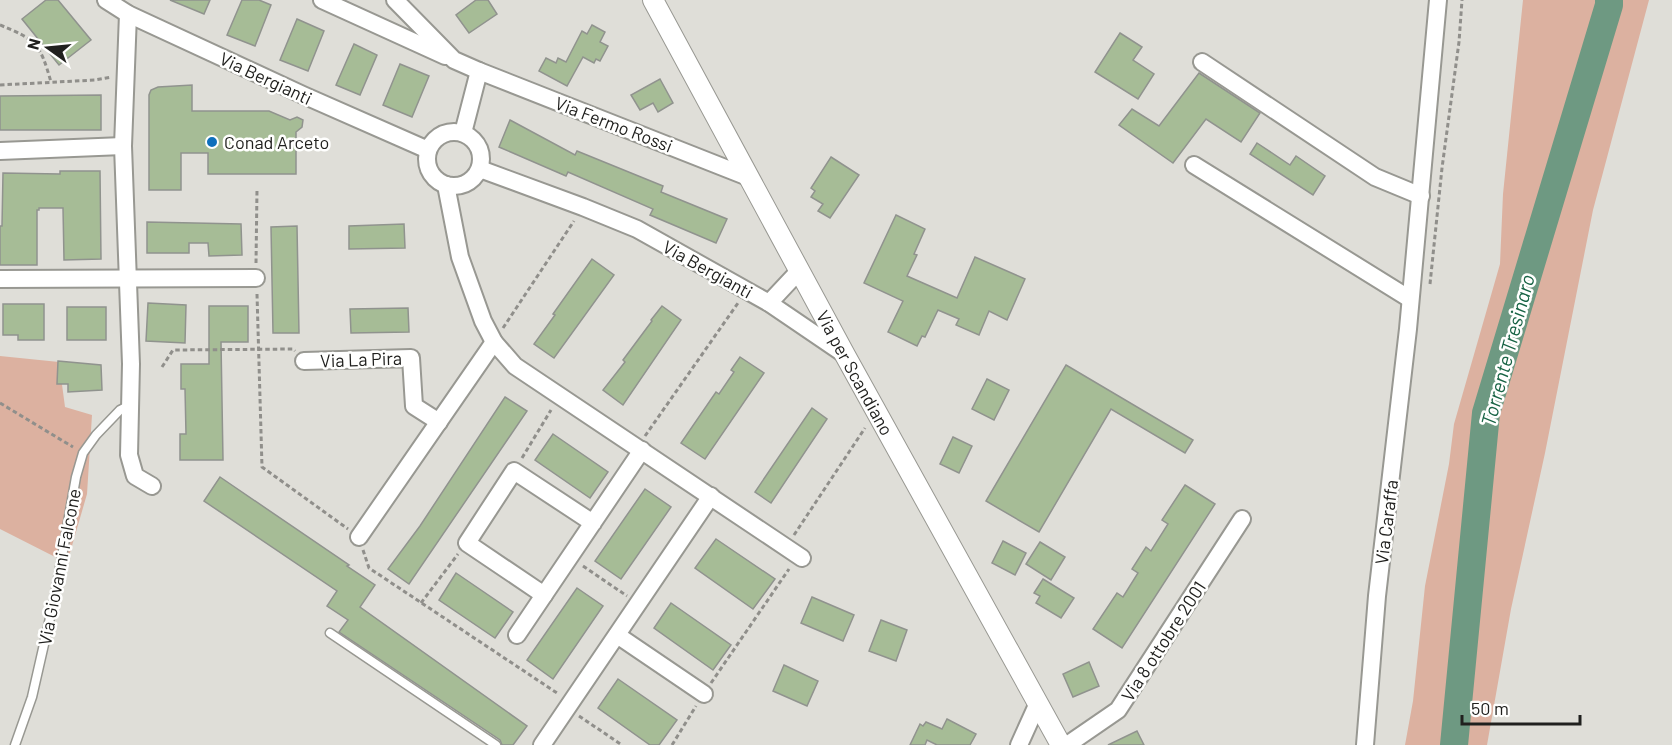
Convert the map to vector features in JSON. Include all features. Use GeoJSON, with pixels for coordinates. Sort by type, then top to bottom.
{"type":"FeatureCollection","features":[{"type":"Feature","properties":{"kind":"street","name":"Via Bergianti"},"geometry":{"type":"LineString","coordinates":[[106,0],[128,15],[428,150]]}},
{"type":"Feature","properties":{"kind":"street","name":"Via Fermo Rossi"},"geometry":{"type":"LineString","coordinates":[[322,0],[479,71],[748,177]]}},
{"type":"Feature","properties":{"kind":"street","name":"Via Fermo Rossi"},"geometry":{"type":"LineString","coordinates":[[395,0],[454,60]]}},
{"type":"Feature","properties":{"kind":"street","name":"Via per Scandiano"},"geometry":{"type":"LineString","coordinates":[[653,0],[876,411],[1061,745]]}},
{"type":"Feature","properties":{"kind":"street","name":"Via Caraffa"},"geometry":{"type":"LineString","coordinates":[[1365,745],[1377,596],[1421,195],[1438,0]]}},
{"type":"Feature","properties":{"kind":"street"},"geometry":{"type":"LineString","coordinates":[[128,15],[123,146],[131,364],[129,454],[135,476],[152,486]]}},
{"type":"Feature","properties":{"kind":"street"},"geometry":{"type":"LineString","coordinates":[[1202,62],[1375,177],[1421,195]]}},
{"type":"Feature","properties":{"kind":"street"},"geometry":{"type":"LineString","coordinates":[[463,133],[479,71]]}},
{"type":"Feature","properties":{"kind":"street"},"geometry":{"type":"LineString","coordinates":[[455,131],[463,133],[477,143],[482,160],[480,169],[470,182],[454,187],[438,181],[432,175],[428,167],[428,150],[432,142],[446,133],[455,131]]}},
{"type":"Feature","properties":{"kind":"street"},"geometry":{"type":"LineString","coordinates":[[0,151],[123,146]]}},
{"type":"Feature","properties":{"kind":"street"},"geometry":{"type":"LineString","coordinates":[[1194,165],[1410,299]]}},
{"type":"Feature","properties":{"kind":"street","name":"Via Bergianti"},"geometry":{"type":"LineString","coordinates":[[480,169],[583,207],[637,230],[769,303],[845,354]]}},
{"type":"Feature","properties":{"kind":"street"},"geometry":{"type":"LineString","coordinates":[[446,185],[460,257],[483,321],[494,342],[515,366],[796,553]]}},
{"type":"Feature","properties":{"kind":"street","name":"Via Bergianti"},"geometry":{"type":"LineString","coordinates":[[769,303],[800,271]]}},
{"type":"Feature","properties":{"kind":"street"},"geometry":{"type":"LineString","coordinates":[[0,279],[256,278]]}},
{"type":"Feature","properties":{"kind":"street"},"geometry":{"type":"LineString","coordinates":[[359,537],[494,342]]}},
{"type":"Feature","properties":{"kind":"street","name":"Via La Pira"},"geometry":{"type":"LineString","coordinates":[[304,361],[411,358],[414,406],[439,422]]}},
{"type":"Feature","properties":{"kind":"street"},"geometry":{"type":"LineString","coordinates":[[517,635],[640,449]]}},
{"type":"Feature","properties":{"kind":"street"},"geometry":{"type":"LineString","coordinates":[[544,595],[466,543],[514,471],[593,522]]}},
{"type":"Feature","properties":{"kind":"street"},"geometry":{"type":"LineString","coordinates":[[542,745],[711,496]]}},
{"type":"Feature","properties":{"kind":"street","name":"Via 8 ottobre 2001"},"geometry":{"type":"LineString","coordinates":[[1067,745],[1119,710],[1242,519]]}},
{"type":"Feature","properties":{"kind":"street"},"geometry":{"type":"LineString","coordinates":[[617,635],[704,694]]}},
{"type":"Feature","properties":{"kind":"street"},"geometry":{"type":"LineString","coordinates":[[1019,745],[1038,703]]}},
{"type":"Feature","properties":{"kind":"lane","name":"Via Giovanni Falcone"},"geometry":{"type":"LineString","coordinates":[[15,745],[32,697],[55,596],[76,477],[83,453],[96,435],[120,410],[130,405]]}},
{"type":"Feature","properties":{"kind":"lane"},"geometry":{"type":"LineString","coordinates":[[330,633],[496,745]]}},
{"type":"Feature","properties":{"kind":"path"},"geometry":{"type":"LineString","coordinates":[[0,25],[28,37],[41,51],[51,82]]}},
{"type":"Feature","properties":{"kind":"path"},"geometry":{"type":"LineString","coordinates":[[0,85],[95,80],[126,75]]}},
{"type":"Feature","properties":{"kind":"path"},"geometry":{"type":"LineString","coordinates":[[257,189],[256,278],[262,467],[359,537],[369,568],[569,705],[622,745]]}},
{"type":"Feature","properties":{"kind":"path"},"geometry":{"type":"LineString","coordinates":[[494,342],[583,207]]}},
{"type":"Feature","properties":{"kind":"path"},"geometry":{"type":"LineString","coordinates":[[640,449],[746,291]]}},
{"type":"Feature","properties":{"kind":"path"},"geometry":{"type":"LineString","coordinates":[[162,367],[173,350],[292,349],[304,361]]}},
{"type":"Feature","properties":{"kind":"path"},"geometry":{"type":"LineString","coordinates":[[514,471],[559,395]]}},
{"type":"Feature","properties":{"kind":"path"},"geometry":{"type":"LineString","coordinates":[[0,403],[83,453]]}},
{"type":"Feature","properties":{"kind":"path"},"geometry":{"type":"LineString","coordinates":[[672,745],[796,553],[876,411]]}},
{"type":"Feature","properties":{"kind":"path"},"geometry":{"type":"LineString","coordinates":[[421,603],[466,543]]}},
{"type":"Feature","properties":{"kind":"path"},"geometry":{"type":"LineString","coordinates":[[570,557],[638,603]]}},
{"type":"Feature","properties":{"kind":"shaded area"},"geometry":{"type":"Polygon","coordinates":[[[1523,0],[1649,0],[1593,210],[1545,453],[1511,609],[1487,745],[1405,745],[1413,701],[1425,586],[1449,464],[1454,424],[1500,264],[1503,194],[1523,0]]]}},
{"type":"Feature","properties":{"kind":"shaded area"},"geometry":{"type":"Polygon","coordinates":[[[0,356],[59,362],[65,407],[92,415],[87,494],[67,563],[0,529],[0,356]]]}},
{"type":"Feature","properties":{"kind":"building"},"geometry":{"type":"Polygon","coordinates":[[[46,0],[58,0],[91,40],[59,65],[22,19],[46,0]]]}},
{"type":"Feature","properties":{"kind":"building"},"geometry":{"type":"Polygon","coordinates":[[[170,0],[210,0],[204,14],[170,0]]]}},
{"type":"Feature","properties":{"kind":"building"},"geometry":{"type":"Polygon","coordinates":[[[242,0],[259,0],[271,5],[255,46],[227,35],[242,0]]]}},
{"type":"Feature","properties":{"kind":"building"},"geometry":{"type":"Polygon","coordinates":[[[476,0],[488,0],[497,14],[469,33],[456,15],[476,0]]]}},
{"type":"Feature","properties":{"kind":"building"},"geometry":{"type":"Polygon","coordinates":[[[297,19],[324,31],[308,71],[280,60],[297,19]]]}},
{"type":"Feature","properties":{"kind":"building"},"geometry":{"type":"Polygon","coordinates":[[[592,25],[605,32],[600,42],[608,46],[600,61],[596,59],[594,63],[583,57],[567,86],[539,71],[546,58],[556,63],[558,58],[566,62],[582,31],[587,34],[592,25]]]}},
{"type":"Feature","properties":{"kind":"building"},"geometry":{"type":"Polygon","coordinates":[[[1120,33],[1142,47],[1133,60],[1154,74],[1138,99],[1095,72],[1120,33]]]}},
{"type":"Feature","properties":{"kind":"building"},"geometry":{"type":"Polygon","coordinates":[[[354,44],[377,55],[360,95],[336,85],[354,44]]]}},
{"type":"Feature","properties":{"kind":"building"},"geometry":{"type":"Polygon","coordinates":[[[400,64],[429,76],[412,117],[383,105],[400,64]]]}},
{"type":"Feature","properties":{"kind":"building"},"geometry":{"type":"Polygon","coordinates":[[[1199,73],[1260,113],[1241,142],[1206,119],[1173,163],[1119,125],[1132,109],[1159,126],[1199,73]]]}},
{"type":"Feature","properties":{"kind":"building"},"geometry":{"type":"Polygon","coordinates":[[[660,79],[673,103],[658,112],[653,103],[640,110],[631,95],[660,79]]]}},
{"type":"Feature","properties":{"kind":"building"},"geometry":{"type":"Polygon","coordinates":[[[192,85],[192,111],[269,111],[290,120],[297,117],[303,120],[302,127],[296,132],[296,174],[208,174],[208,153],[181,153],[181,190],[149,190],[149,95],[151,90],[158,87],[192,85]]]}},
{"type":"Feature","properties":{"kind":"building"},"geometry":{"type":"Polygon","coordinates":[[[101,95],[101,130],[0,130],[0,96],[101,95]]]}},
{"type":"Feature","properties":{"kind":"building"},"geometry":{"type":"Polygon","coordinates":[[[510,120],[575,155],[577,151],[663,186],[661,192],[727,219],[716,243],[650,215],[653,209],[568,172],[566,176],[499,147],[510,120]]]}},
{"type":"Feature","properties":{"kind":"building"},"geometry":{"type":"Polygon","coordinates":[[[1257,143],[1290,165],[1296,156],[1325,176],[1313,195],[1250,154],[1257,143]]]}},
{"type":"Feature","properties":{"kind":"building"},"geometry":{"type":"Polygon","coordinates":[[[831,157],[859,175],[830,218],[818,211],[823,204],[811,197],[815,191],[811,188],[831,157]]]}},
{"type":"Feature","properties":{"kind":"building"},"geometry":{"type":"Polygon","coordinates":[[[60,171],[100,171],[101,259],[64,260],[63,208],[39,208],[37,210],[37,265],[0,265],[3,173],[60,174],[60,171]]]}},
{"type":"Feature","properties":{"kind":"building"},"geometry":{"type":"Polygon","coordinates":[[[896,215],[925,229],[914,254],[917,255],[907,276],[957,298],[975,257],[1025,279],[1007,320],[989,311],[979,335],[956,325],[959,319],[938,310],[925,337],[922,336],[917,346],[888,332],[903,301],[864,283],[896,215]]]}},
{"type":"Feature","properties":{"kind":"building"},"geometry":{"type":"Polygon","coordinates":[[[147,222],[241,224],[242,255],[209,256],[208,243],[189,243],[189,253],[147,253],[147,222]]]}},
{"type":"Feature","properties":{"kind":"building"},"geometry":{"type":"Polygon","coordinates":[[[404,224],[405,248],[349,249],[349,226],[404,224]]]}},
{"type":"Feature","properties":{"kind":"building"},"geometry":{"type":"Polygon","coordinates":[[[297,226],[299,333],[273,333],[271,227],[297,226]]]}},
{"type":"Feature","properties":{"kind":"building"},"geometry":{"type":"Polygon","coordinates":[[[592,259],[614,275],[554,358],[534,344],[592,259]]]}},
{"type":"Feature","properties":{"kind":"building"},"geometry":{"type":"Polygon","coordinates":[[[148,303],[186,305],[185,343],[146,341],[148,303]]]}},
{"type":"Feature","properties":{"kind":"building"},"geometry":{"type":"Polygon","coordinates":[[[3,304],[44,304],[44,340],[18,340],[18,335],[3,335],[3,304]]]}},
{"type":"Feature","properties":{"kind":"building"},"geometry":{"type":"Polygon","coordinates":[[[209,306],[248,306],[248,342],[221,342],[223,460],[180,460],[180,434],[186,434],[185,389],[181,389],[181,364],[209,364],[209,306]]]}},
{"type":"Feature","properties":{"kind":"building"},"geometry":{"type":"Polygon","coordinates":[[[662,306],[681,320],[623,405],[603,390],[625,362],[623,360],[662,306]]]}},
{"type":"Feature","properties":{"kind":"building"},"geometry":{"type":"Polygon","coordinates":[[[67,307],[106,307],[106,340],[67,340],[67,307]]]}},
{"type":"Feature","properties":{"kind":"building"},"geometry":{"type":"Polygon","coordinates":[[[408,308],[409,332],[351,333],[350,309],[408,308]]]}},
{"type":"Feature","properties":{"kind":"building"},"geometry":{"type":"Polygon","coordinates":[[[740,357],[764,373],[705,459],[681,443],[716,392],[719,394],[734,372],[731,370],[740,357]]]}},
{"type":"Feature","properties":{"kind":"building"},"geometry":{"type":"Polygon","coordinates":[[[58,361],[101,365],[102,390],[68,392],[68,384],[57,384],[58,361]]]}},
{"type":"Feature","properties":{"kind":"building"},"geometry":{"type":"Polygon","coordinates":[[[1066,365],[1193,440],[1185,453],[1111,409],[1039,532],[986,501],[1066,365]]]}},
{"type":"Feature","properties":{"kind":"building"},"geometry":{"type":"Polygon","coordinates":[[[987,379],[1009,390],[994,420],[972,409],[987,379]]]}},
{"type":"Feature","properties":{"kind":"building"},"geometry":{"type":"Polygon","coordinates":[[[505,397],[527,411],[409,584],[388,569],[420,526],[505,397]]]}},
{"type":"Feature","properties":{"kind":"building"},"geometry":{"type":"Polygon","coordinates":[[[812,408],[827,419],[771,503],[755,492],[812,408]]]}},
{"type":"Feature","properties":{"kind":"building"},"geometry":{"type":"Polygon","coordinates":[[[553,434],[608,472],[590,498],[535,460],[553,434]]]}},
{"type":"Feature","properties":{"kind":"building"},"geometry":{"type":"Polygon","coordinates":[[[953,437],[972,446],[959,473],[940,464],[953,437]]]}},
{"type":"Feature","properties":{"kind":"building"},"geometry":{"type":"Polygon","coordinates":[[[220,477],[375,585],[360,607],[527,726],[513,745],[502,745],[500,740],[339,632],[348,620],[327,606],[337,591],[204,501],[220,477]]]}},
{"type":"Feature","properties":{"kind":"building"},"geometry":{"type":"Polygon","coordinates":[[[1185,485],[1215,504],[1122,648],[1093,629],[1117,593],[1123,597],[1138,573],[1132,569],[1146,547],[1151,551],[1168,524],[1162,520],[1185,485]]]}},
{"type":"Feature","properties":{"kind":"building"},"geometry":{"type":"Polygon","coordinates":[[[645,489],[671,507],[621,579],[595,561],[645,489]]]}},
{"type":"Feature","properties":{"kind":"building"},"geometry":{"type":"Polygon","coordinates":[[[716,539],[775,579],[753,609],[695,568],[716,539]]]}},
{"type":"Feature","properties":{"kind":"building"},"geometry":{"type":"Polygon","coordinates":[[[1003,541],[1026,553],[1015,575],[992,563],[1003,541]]]}},
{"type":"Feature","properties":{"kind":"building"},"geometry":{"type":"Polygon","coordinates":[[[1040,542],[1065,557],[1051,580],[1026,564],[1040,542]]]}},
{"type":"Feature","properties":{"kind":"building"},"geometry":{"type":"Polygon","coordinates":[[[456,573],[513,612],[495,638],[439,600],[456,573]]]}},
{"type":"Feature","properties":{"kind":"building"},"geometry":{"type":"Polygon","coordinates":[[[1043,579],[1074,598],[1061,618],[1036,603],[1040,596],[1034,593],[1043,579]]]}},
{"type":"Feature","properties":{"kind":"building"},"geometry":{"type":"Polygon","coordinates":[[[577,588],[603,606],[553,679],[527,660],[577,588]]]}},
{"type":"Feature","properties":{"kind":"building"},"geometry":{"type":"Polygon","coordinates":[[[812,597],[854,615],[843,641],[801,623],[812,597]]]}},
{"type":"Feature","properties":{"kind":"building"},"geometry":{"type":"Polygon","coordinates":[[[671,603],[731,645],[713,670],[654,628],[671,603]]]}},
{"type":"Feature","properties":{"kind":"building"},"geometry":{"type":"Polygon","coordinates":[[[881,620],[907,630],[896,661],[869,651],[881,620]]]}},
{"type":"Feature","properties":{"kind":"building"},"geometry":{"type":"Polygon","coordinates":[[[1089,662],[1099,686],[1073,697],[1063,674],[1089,662]]]}},
{"type":"Feature","properties":{"kind":"building"},"geometry":{"type":"Polygon","coordinates":[[[784,665],[818,681],[807,706],[773,691],[784,665]]]}},
{"type":"Feature","properties":{"kind":"building"},"geometry":{"type":"Polygon","coordinates":[[[618,679],[677,720],[659,745],[650,745],[598,708],[618,679]]]}},
{"type":"Feature","properties":{"kind":"building"},"geometry":{"type":"Polygon","coordinates":[[[947,719],[976,734],[970,745],[937,745],[927,740],[925,745],[910,745],[920,724],[923,726],[926,722],[942,729],[947,719]]]}},
{"type":"Feature","properties":{"kind":"building"},"geometry":{"type":"Polygon","coordinates":[[[1137,731],[1144,745],[1108,745],[1137,731]]]}},
{"type":"Feature","properties":{"kind":"waterway","name":"Torrente Tresinaro"},"geometry":{"type":"LineString","coordinates":[[1454,745],[1486,413],[1609,0]]}},
{"type":"Feature","properties":{"kind":"place","name":"Conad Arceto"},"geometry":{"type":"Point","coordinates":[212,142]}}]}
